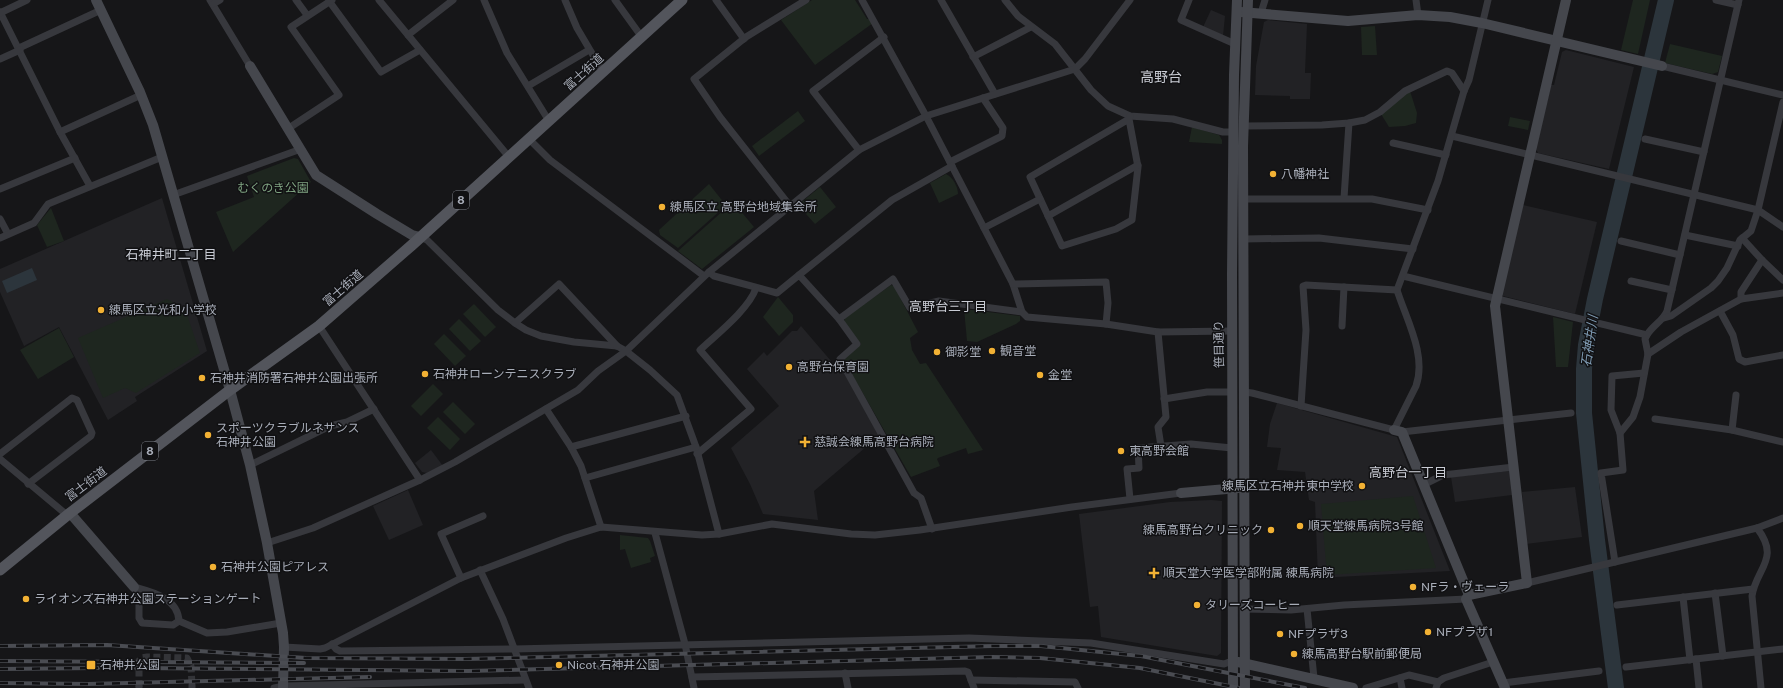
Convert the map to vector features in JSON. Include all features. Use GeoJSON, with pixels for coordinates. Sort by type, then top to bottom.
{"type":"FeatureCollection","features":[{"type":"Feature","properties":{"kind":"main road","name":"富士街道"},"geometry":{"type":"LineString","coordinates":[[2,565],[230,390],[319,326],[509,158],[682,0]]}},
{"type":"Feature","properties":{"kind":"street"},"geometry":{"type":"LineString","coordinates":[[27,0],[1,16],[20,49],[60,132],[90,186]]}},
{"type":"Feature","properties":{"kind":"street"},"geometry":{"type":"LineString","coordinates":[[96,0],[141,95],[162,157],[230,390],[250,465],[267,543],[281,623],[284,647],[280,687],[424,686],[525,680]]}},
{"type":"Feature","properties":{"kind":"street"},"geometry":{"type":"LineString","coordinates":[[220,0],[212,2],[289,128],[312,169],[321,179],[405,231],[427,240],[498,310],[527,330],[541,336],[574,342],[617,346]]}},
{"type":"Feature","properties":{"kind":"street"},"geometry":{"type":"LineString","coordinates":[[296,0],[307,16]]}},
{"type":"Feature","properties":{"kind":"street"},"geometry":{"type":"LineString","coordinates":[[379,0],[509,158]]}},
{"type":"Feature","properties":{"kind":"street"},"geometry":{"type":"LineString","coordinates":[[408,35],[454,0]]}},
{"type":"Feature","properties":{"kind":"street"},"geometry":{"type":"LineString","coordinates":[[484,0],[508,53],[549,121]]}},
{"type":"Feature","properties":{"kind":"street"},"geometry":{"type":"LineString","coordinates":[[565,0],[577,28],[603,72]]}},
{"type":"Feature","properties":{"kind":"street"},"geometry":{"type":"LineString","coordinates":[[615,0],[641,36]]}},
{"type":"Feature","properties":{"kind":"street"},"geometry":{"type":"LineString","coordinates":[[716,0],[744,39]]}},
{"type":"Feature","properties":{"kind":"street"},"geometry":{"type":"LineString","coordinates":[[790,206],[720,117],[694,79],[744,39],[806,0]]}},
{"type":"Feature","properties":{"kind":"street"},"geometry":{"type":"LineString","coordinates":[[862,0],[884,37],[951,164],[1012,284],[1022,312],[1027,317],[1106,324],[1158,332],[1232,331]]}},
{"type":"Feature","properties":{"kind":"street"},"geometry":{"type":"LineString","coordinates":[[941,0],[994,94]]}},
{"type":"Feature","properties":{"kind":"street"},"geometry":{"type":"LineString","coordinates":[[1005,0],[1018,16],[1055,44],[1091,90],[1108,106],[1130,117],[1173,119],[1223,132],[1234,132]]}},
{"type":"Feature","properties":{"kind":"street"},"geometry":{"type":"LineString","coordinates":[[267,543],[312,528],[420,480],[455,462],[578,390],[598,371],[626,351],[707,274],[859,150],[926,116],[1075,69],[1130,0]]}},
{"type":"Feature","properties":{"kind":"street"},"geometry":{"type":"LineString","coordinates":[[1189,0],[1181,20],[1235,44]]}},
{"type":"Feature","properties":{"kind":"street","name":"笹目通り"},"geometry":{"type":"LineString","coordinates":[[1237,0],[1242,12],[1244,126],[1243,239],[1245,688]]}},
{"type":"Feature","properties":{"kind":"street","name":"笹目通り"},"geometry":{"type":"LineString","coordinates":[[1233,688],[1232,331],[1235,44],[1242,12],[1248,0]]}},
{"type":"Feature","properties":{"kind":"street"},"geometry":{"type":"LineString","coordinates":[[1261,13],[1265,0]]}},
{"type":"Feature","properties":{"kind":"street"},"geometry":{"type":"LineString","coordinates":[[1416,0],[1418,16]]}},
{"type":"Feature","properties":{"kind":"street"},"geometry":{"type":"LineString","coordinates":[[1488,0],[1469,80],[1464,91],[1452,136],[1428,210],[1397,290],[1412,327],[1419,368],[1416,386],[1398,431],[1423,485],[1504,686],[1599,671]]}},
{"type":"Feature","properties":{"kind":"street"},"geometry":{"type":"LineString","coordinates":[[1527,583],[1495,306],[1566,0]]}},
{"type":"Feature","properties":{"kind":"street"},"geometry":{"type":"LineString","coordinates":[[1664,318],[1672,290],[1739,3],[1716,0]]}},
{"type":"Feature","properties":{"kind":"street"},"geometry":{"type":"LineString","coordinates":[[289,128],[339,95],[292,29],[292,25],[330,1],[381,72],[420,50]]}},
{"type":"Feature","properties":{"kind":"street"},"geometry":{"type":"LineString","coordinates":[[0,59],[101,10]]}},
{"type":"Feature","properties":{"kind":"street"},"geometry":{"type":"LineString","coordinates":[[1242,12],[1348,21],[1418,16],[1450,17],[1482,23],[1783,95]]}},
{"type":"Feature","properties":{"kind":"street"},"geometry":{"type":"LineString","coordinates":[[973,57],[1031,27]]}},
{"type":"Feature","properties":{"kind":"street"},"geometry":{"type":"LineString","coordinates":[[859,150],[813,91],[884,37]]}},
{"type":"Feature","properties":{"kind":"street"},"geometry":{"type":"LineString","coordinates":[[528,86],[589,50]]}},
{"type":"Feature","properties":{"kind":"street"},"geometry":{"type":"LineString","coordinates":[[1244,126],[1348,123],[1365,120],[1380,112],[1405,91],[1447,71],[1452,73],[1464,91]]}},
{"type":"Feature","properties":{"kind":"street"},"geometry":{"type":"LineString","coordinates":[[60,132],[141,95]]}},
{"type":"Feature","properties":{"kind":"street"},"geometry":{"type":"LineString","coordinates":[[530,139],[550,160],[707,274],[777,293],[892,200],[951,164],[1002,136],[1003,128],[983,98]]}},
{"type":"Feature","properties":{"kind":"street"},"geometry":{"type":"LineString","coordinates":[[1620,433],[1633,416],[1640,397],[1648,354],[1645,339],[1647,335],[1654,326],[1664,318],[1671,316],[1711,288],[1727,268],[1742,238],[1751,231],[1758,210],[1783,102]]}},
{"type":"Feature","properties":{"kind":"street"},"geometry":{"type":"LineString","coordinates":[[1130,117],[1138,165],[1132,220],[1116,229],[1062,246],[1030,177],[1130,117]]}},
{"type":"Feature","properties":{"kind":"street"},"geometry":{"type":"LineString","coordinates":[[1344,198],[1348,123]]}},
{"type":"Feature","properties":{"kind":"street"},"geometry":{"type":"LineString","coordinates":[[1452,136],[1758,210],[1783,227]]}},
{"type":"Feature","properties":{"kind":"street"},"geometry":{"type":"LineString","coordinates":[[1645,139],[1704,152]]}},
{"type":"Feature","properties":{"kind":"street"},"geometry":{"type":"LineString","coordinates":[[1393,143],[1446,155]]}},
{"type":"Feature","properties":{"kind":"street"},"geometry":{"type":"LineString","coordinates":[[173,195],[301,149]]}},
{"type":"Feature","properties":{"kind":"street"},"geometry":{"type":"LineString","coordinates":[[0,238],[34,222],[48,204],[162,157]]}},
{"type":"Feature","properties":{"kind":"street"},"geometry":{"type":"LineString","coordinates":[[0,189],[75,158]]}},
{"type":"Feature","properties":{"kind":"street"},"geometry":{"type":"LineString","coordinates":[[1048,216],[1138,165]]}},
{"type":"Feature","properties":{"kind":"street"},"geometry":{"type":"LineString","coordinates":[[984,228],[1040,199]]}},
{"type":"Feature","properties":{"kind":"street"},"geometry":{"type":"LineString","coordinates":[[1243,199],[1372,199],[1428,210]]}},
{"type":"Feature","properties":{"kind":"street"},"geometry":{"type":"LineString","coordinates":[[0,219],[8,234]]}},
{"type":"Feature","properties":{"kind":"street"},"geometry":{"type":"LineString","coordinates":[[1685,235],[1738,246]]}},
{"type":"Feature","properties":{"kind":"street"},"geometry":{"type":"LineString","coordinates":[[1243,239],[1319,238],[1413,249]]}},
{"type":"Feature","properties":{"kind":"street"},"geometry":{"type":"LineString","coordinates":[[1742,238],[1783,280]]}},
{"type":"Feature","properties":{"kind":"street"},"geometry":{"type":"LineString","coordinates":[[1621,241],[1680,255]]}},
{"type":"Feature","properties":{"kind":"street"},"geometry":{"type":"LineString","coordinates":[[1741,298],[1741,292],[1762,260]]}},
{"type":"Feature","properties":{"kind":"street"},"geometry":{"type":"LineString","coordinates":[[799,275],[839,319],[857,344],[840,359],[914,493],[921,498],[932,528]]}},
{"type":"Feature","properties":{"kind":"street"},"geometry":{"type":"LineString","coordinates":[[1403,276],[1600,325],[1647,335]]}},
{"type":"Feature","properties":{"kind":"street"},"geometry":{"type":"LineString","coordinates":[[839,319],[893,280],[910,308],[939,301],[1022,312]]}},
{"type":"Feature","properties":{"kind":"street"},"geometry":{"type":"LineString","coordinates":[[1631,281],[1672,290]]}},
{"type":"Feature","properties":{"kind":"street"},"geometry":{"type":"LineString","coordinates":[[1012,284],[1106,282],[1108,303],[1106,324]]}},
{"type":"Feature","properties":{"kind":"street"},"geometry":{"type":"LineString","coordinates":[[515,323],[559,284],[617,346],[626,351],[650,370],[677,395],[686,416],[719,534]]}},
{"type":"Feature","properties":{"kind":"street"},"geometry":{"type":"LineString","coordinates":[[1300,406],[1306,330],[1303,286],[1397,290]]}},
{"type":"Feature","properties":{"kind":"street"},"geometry":{"type":"LineString","coordinates":[[1342,326],[1344,287]]}},
{"type":"Feature","properties":{"kind":"street"},"geometry":{"type":"LineString","coordinates":[[585,478],[696,451],[751,409],[700,350],[735,317],[754,295],[756,288]]}},
{"type":"Feature","properties":{"kind":"street"},"geometry":{"type":"LineString","coordinates":[[1648,354],[1681,332],[1720,312],[1741,298],[1783,293]]}},
{"type":"Feature","properties":{"kind":"street"},"geometry":{"type":"LineString","coordinates":[[1720,312],[1733,335],[1739,359],[1744,362],[1783,355]]}},
{"type":"Feature","properties":{"kind":"street"},"geometry":{"type":"LineString","coordinates":[[319,326],[420,480]]}},
{"type":"Feature","properties":{"kind":"street"},"geometry":{"type":"LineString","coordinates":[[1158,332],[1166,417],[1158,427],[1161,446]]}},
{"type":"Feature","properties":{"kind":"street"},"geometry":{"type":"LineString","coordinates":[[1614,562],[1601,473],[1623,470],[1620,433],[1611,410],[1612,376],[1644,373]]}},
{"type":"Feature","properties":{"kind":"street"},"geometry":{"type":"LineString","coordinates":[[1164,399],[1207,392],[1233,392]]}},
{"type":"Feature","properties":{"kind":"street"},"geometry":{"type":"LineString","coordinates":[[1244,392],[1398,431],[1571,413]]}},
{"type":"Feature","properties":{"kind":"street"},"geometry":{"type":"LineString","coordinates":[[1732,430],[1736,395]]}},
{"type":"Feature","properties":{"kind":"street"},"geometry":{"type":"LineString","coordinates":[[0,454],[72,398],[77,400],[92,433],[91,436],[28,484]]}},
{"type":"Feature","properties":{"kind":"street"},"geometry":{"type":"LineString","coordinates":[[250,465],[330,426],[347,422],[374,409]]}},
{"type":"Feature","properties":{"kind":"street"},"geometry":{"type":"LineString","coordinates":[[546,409],[571,447],[585,478],[601,527]]}},
{"type":"Feature","properties":{"kind":"street"},"geometry":{"type":"LineString","coordinates":[[571,447],[686,416]]}},
{"type":"Feature","properties":{"kind":"street"},"geometry":{"type":"LineString","coordinates":[[1655,419],[1732,430],[1783,442]]}},
{"type":"Feature","properties":{"kind":"street"},"geometry":{"type":"LineString","coordinates":[[1130,499],[1127,469],[1139,468],[1138,448],[1191,444],[1232,448]]}},
{"type":"Feature","properties":{"kind":"street"},"geometry":{"type":"LineString","coordinates":[[0,459],[28,484],[69,514],[134,587],[139,602],[138,618],[142,623],[173,625],[179,621]]}},
{"type":"Feature","properties":{"kind":"street"},"geometry":{"type":"LineString","coordinates":[[1423,485],[1443,475],[1514,467]]}},
{"type":"Feature","properties":{"kind":"street"},"geometry":{"type":"LineString","coordinates":[[284,647],[320,649],[461,578],[587,530],[601,527],[655,533],[702,535],[719,534],[772,524],[851,534],[875,535],[1130,499],[1244,488]]}},
{"type":"Feature","properties":{"kind":"street"},"geometry":{"type":"LineString","coordinates":[[461,578],[441,534],[483,516]]}},
{"type":"Feature","properties":{"kind":"street"},"geometry":{"type":"LineString","coordinates":[[1244,609],[1306,609],[1468,597],[1758,528],[1783,518]]}},
{"type":"Feature","properties":{"kind":"street"},"geometry":{"type":"LineString","coordinates":[[1758,528],[1765,540],[1768,559],[1753,589],[1752,604],[1761,688]]}},
{"type":"Feature","properties":{"kind":"street"},"geometry":{"type":"LineString","coordinates":[[655,533],[685,644],[694,688]]}},
{"type":"Feature","properties":{"kind":"street"},"geometry":{"type":"LineString","coordinates":[[480,570],[502,619],[529,688]]}},
{"type":"Feature","properties":{"kind":"street"},"geometry":{"type":"LineString","coordinates":[[134,587],[159,594],[164,597],[176,612],[179,621],[207,633],[227,632],[281,623]]}},
{"type":"Feature","properties":{"kind":"street"},"geometry":{"type":"LineString","coordinates":[[1617,605],[1753,589]]}},
{"type":"Feature","properties":{"kind":"street"},"geometry":{"type":"LineString","coordinates":[[1715,593],[1722,656]]}},
{"type":"Feature","properties":{"kind":"street"},"geometry":{"type":"LineString","coordinates":[[1683,597],[1699,688]]}},
{"type":"Feature","properties":{"kind":"street"},"geometry":{"type":"LineString","coordinates":[[1306,609],[1314,678]]}},
{"type":"Feature","properties":{"kind":"street"},"geometry":{"type":"LineString","coordinates":[[332,644],[340,651],[514,649],[1003,638],[1091,643],[1224,664],[1232,661],[1314,678],[1347,687]]}},
{"type":"Feature","properties":{"kind":"street"},"geometry":{"type":"LineString","coordinates":[[1626,667],[1783,649]]}},
{"type":"Feature","properties":{"kind":"street"},"geometry":{"type":"LineString","coordinates":[[1366,688],[1412,675],[1437,685],[1444,678],[1494,662]]}},
{"type":"Feature","properties":{"kind":"street"},"geometry":{"type":"LineString","coordinates":[[692,677],[965,671],[968,672],[974,688]]}},
{"type":"Feature","properties":{"kind":"street"},"geometry":{"type":"LineString","coordinates":[[844,673],[848,688]]}},
{"type":"Feature","properties":{"kind":"street"},"geometry":{"type":"LineString","coordinates":[[1400,678],[1402,688]]}},
{"type":"Feature","properties":{"kind":"street"},"geometry":{"type":"LineString","coordinates":[[971,680],[1075,682],[1078,688]]}},
{"type":"Feature","properties":{"kind":"street"},"geometry":{"type":"LineString","coordinates":[[1018,680],[1021,688]]}},
{"type":"Feature","properties":{"kind":"shaded area"},"geometry":{"type":"Polygon","coordinates":[[[1211,10],[1225,16],[1223,36],[1203,27],[1211,10]]]}},
{"type":"Feature","properties":{"kind":"shaded area"},"geometry":{"type":"Polygon","coordinates":[[[1268,20],[1307,24],[1305,73],[1311,73],[1310,99],[1290,99],[1290,96],[1255,95],[1256,66],[1264,22],[1268,20]]]}},
{"type":"Feature","properties":{"kind":"shaded area"},"geometry":{"type":"Polygon","coordinates":[[[1566,50],[1634,67],[1609,169],[1538,153],[1536,149],[1551,85],[1554,85],[1562,52],[1566,50]]]}},
{"type":"Feature","properties":{"kind":"shaded area","name":"練馬区立光和小学校"},"geometry":{"type":"Polygon","coordinates":[[[162,198],[207,351],[135,397],[137,401],[108,420],[59,327],[24,346],[0,292],[0,269],[162,198]]]}},
{"type":"Feature","properties":{"kind":"shaded area"},"geometry":{"type":"Polygon","coordinates":[[[1523,205],[1597,222],[1575,314],[1503,296],[1502,294],[1523,205]]]}},
{"type":"Feature","properties":{"kind":"shaded area"},"geometry":{"type":"Polygon","coordinates":[[[32,268],[37,280],[7,293],[2,281],[32,268]]]}},
{"type":"Feature","properties":{"kind":"shaded area","name":"慈誠会練馬高野台病院"},"geometry":{"type":"Polygon","coordinates":[[[801,326],[831,361],[830,363],[838,362],[879,436],[814,491],[818,520],[763,514],[750,484],[731,448],[779,406],[747,369],[764,352],[767,356],[792,331],[797,331],[801,326]]]}},
{"type":"Feature","properties":{"kind":"shaded area","name":"練馬区立石神井東中学校"},"geometry":{"type":"Polygon","coordinates":[[[1277,403],[1397,437],[1450,571],[1318,578],[1315,502],[1309,500],[1305,472],[1277,470],[1281,448],[1267,447],[1270,424],[1277,403]]]}},
{"type":"Feature","properties":{"kind":"shaded area"},"geometry":{"type":"Polygon","coordinates":[[[431,450],[443,466],[427,473],[422,472],[415,463],[431,450]]]}},
{"type":"Feature","properties":{"kind":"shaded area"},"geometry":{"type":"Polygon","coordinates":[[[1510,471],[1512,495],[1455,502],[1451,477],[1510,471]]]}},
{"type":"Feature","properties":{"kind":"shaded area"},"geometry":{"type":"Polygon","coordinates":[[[1575,487],[1582,537],[1526,544],[1522,492],[1575,487]]]}},
{"type":"Feature","properties":{"kind":"shaded area"},"geometry":{"type":"Polygon","coordinates":[[[408,490],[423,525],[389,540],[373,506],[408,490]]]}},
{"type":"Feature","properties":{"kind":"shaded area","name":"順天堂大学医学部附属 練馬病院"},"geometry":{"type":"Polygon","coordinates":[[[1211,500],[1222,501],[1221,653],[1217,656],[1101,637],[1098,606],[1090,607],[1079,514],[1170,502],[1211,500]]]}},
{"type":"Feature","properties":{"kind":"green space"},"geometry":{"type":"Polygon","coordinates":[[[812,0],[855,0],[867,19],[871,19],[873,23],[815,65],[781,20],[812,0]]]}},
{"type":"Feature","properties":{"kind":"green space"},"geometry":{"type":"Polygon","coordinates":[[[1633,0],[1650,0],[1638,54],[1621,50],[1633,0]]]}},
{"type":"Feature","properties":{"kind":"green space"},"geometry":{"type":"Polygon","coordinates":[[[1375,26],[1377,55],[1362,55],[1361,27],[1375,26]]]}},
{"type":"Feature","properties":{"kind":"green space"},"geometry":{"type":"Polygon","coordinates":[[[1670,44],[1722,56],[1718,72],[1712,74],[1665,63],[1670,44]]]}},
{"type":"Feature","properties":{"kind":"green space"},"geometry":{"type":"Polygon","coordinates":[[[1410,91],[1417,113],[1416,123],[1405,126],[1389,127],[1381,114],[1410,91]]]}},
{"type":"Feature","properties":{"kind":"green space"},"geometry":{"type":"Polygon","coordinates":[[[798,111],[805,121],[759,156],[752,146],[798,111]]]}},
{"type":"Feature","properties":{"kind":"green space"},"geometry":{"type":"Polygon","coordinates":[[[1510,117],[1530,121],[1528,130],[1508,126],[1510,117]]]}},
{"type":"Feature","properties":{"kind":"green space"},"geometry":{"type":"Polygon","coordinates":[[[1192,127],[1219,135],[1222,140],[1222,144],[1189,142],[1192,127]]]}},
{"type":"Feature","properties":{"kind":"green space","name":"むくのき公園"},"geometry":{"type":"Polygon","coordinates":[[[294,158],[298,159],[311,182],[233,252],[216,212],[254,197],[247,176],[294,158]]]}},
{"type":"Feature","properties":{"kind":"green space"},"geometry":{"type":"Polygon","coordinates":[[[946,174],[955,182],[958,194],[939,203],[930,183],[946,174]]]}},
{"type":"Feature","properties":{"kind":"green space"},"geometry":{"type":"Polygon","coordinates":[[[709,184],[725,204],[722,209],[678,248],[660,235],[659,230],[709,184]]]}},
{"type":"Feature","properties":{"kind":"green space"},"geometry":{"type":"Polygon","coordinates":[[[820,187],[836,207],[815,224],[798,205],[820,187]]]}},
{"type":"Feature","properties":{"kind":"green space"},"geometry":{"type":"Polygon","coordinates":[[[733,202],[754,227],[702,269],[678,251],[733,202]]]}},
{"type":"Feature","properties":{"kind":"green space"},"geometry":{"type":"Polygon","coordinates":[[[51,208],[64,241],[47,247],[37,225],[51,208]]]}},
{"type":"Feature","properties":{"kind":"green space"},"geometry":{"type":"Polygon","coordinates":[[[891,285],[894,286],[918,332],[910,338],[912,350],[920,364],[926,363],[983,450],[968,454],[966,448],[938,458],[937,459],[940,466],[911,477],[845,362],[845,359],[861,344],[844,322],[845,318],[891,285]]]}},
{"type":"Feature","properties":{"kind":"green space"},"geometry":{"type":"Polygon","coordinates":[[[778,297],[793,315],[793,322],[779,336],[763,317],[778,297]]]}},
{"type":"Feature","properties":{"kind":"green space"},"geometry":{"type":"Polygon","coordinates":[[[167,299],[185,309],[200,353],[136,393],[125,388],[103,398],[78,338],[167,299]]]}},
{"type":"Feature","properties":{"kind":"green space"},"geometry":{"type":"Polygon","coordinates":[[[474,304],[496,327],[485,337],[463,314],[474,304]]]}},
{"type":"Feature","properties":{"kind":"green space"},"geometry":{"type":"Polygon","coordinates":[[[964,309],[1020,316],[1020,321],[977,342],[967,341],[964,309]]]}},
{"type":"Feature","properties":{"kind":"green space"},"geometry":{"type":"Polygon","coordinates":[[[1553,317],[1573,322],[1568,367],[1556,367],[1553,317]]]}},
{"type":"Feature","properties":{"kind":"green space"},"geometry":{"type":"Polygon","coordinates":[[[459,319],[481,341],[470,351],[449,329],[459,319]]]}},
{"type":"Feature","properties":{"kind":"green space"},"geometry":{"type":"Polygon","coordinates":[[[59,328],[74,357],[38,379],[20,350],[59,328]]]}},
{"type":"Feature","properties":{"kind":"green space"},"geometry":{"type":"Polygon","coordinates":[[[444,334],[466,356],[455,366],[434,344],[444,334]]]}},
{"type":"Feature","properties":{"kind":"green space"},"geometry":{"type":"Polygon","coordinates":[[[433,384],[443,394],[421,416],[411,406],[433,384]]]}},
{"type":"Feature","properties":{"kind":"green space"},"geometry":{"type":"Polygon","coordinates":[[[453,402],[475,424],[465,434],[443,412],[453,402]]]}},
{"type":"Feature","properties":{"kind":"green space"},"geometry":{"type":"Polygon","coordinates":[[[438,417],[460,439],[450,450],[427,428],[438,417]]]}},
{"type":"Feature","properties":{"kind":"green space"},"geometry":{"type":"Polygon","coordinates":[[[1413,496],[1436,568],[1327,575],[1321,504],[1413,496]]]}},
{"type":"Feature","properties":{"kind":"green space"},"geometry":{"type":"Polygon","coordinates":[[[620,535],[648,538],[655,556],[650,558],[651,562],[631,568],[625,549],[620,550],[620,535]]]}},
{"type":"Feature","properties":{"kind":"waterway","name":"石神井川"},"geometry":{"type":"LineString","coordinates":[[1616,688],[1597,540],[1584,413],[1584,369],[1586,345],[1595,299],[1666,0]]}},
{"type":"Feature","properties":{"kind":"tunnel"},"geometry":{"type":"LineString","coordinates":[[139,687],[139,661],[141,658],[147,657],[187,658],[191,666],[192,685]]}},
{"type":"Feature","properties":{"kind":"railway"},"geometry":{"type":"LineString","coordinates":[[0,646],[107,645],[306,658],[465,659],[1041,646],[1141,656],[1305,688]]}},
{"type":"Feature","properties":{"kind":"railway"},"geometry":{"type":"LineString","coordinates":[[136,668],[468,671],[992,657],[1040,658],[1140,668],[1239,688]]}},
{"type":"Feature","properties":{"kind":"railway"},"geometry":{"type":"LineString","coordinates":[[0,661],[304,663]]}},
{"type":"Feature","properties":{"kind":"railway"},"geometry":{"type":"LineString","coordinates":[[0,669],[98,668]]}},
{"type":"Feature","properties":{"kind":"railway"},"geometry":{"type":"LineString","coordinates":[[0,683],[88,684],[370,677]]}},
{"type":"Feature","properties":{"kind":"place","name":"八幡神社"},"geometry":{"type":"Point","coordinates":[1273,174]}},
{"type":"Feature","properties":{"kind":"place","name":"練馬区立 高野台地域集会所"},"geometry":{"type":"Point","coordinates":[662,207]}},
{"type":"Feature","properties":{"kind":"place","name":"練馬区立光和小学校"},"geometry":{"type":"Point","coordinates":[101,310]}},
{"type":"Feature","properties":{"kind":"place","name":"観音堂"},"geometry":{"type":"Point","coordinates":[992,351]}},
{"type":"Feature","properties":{"kind":"place","name":"御影堂"},"geometry":{"type":"Point","coordinates":[937,352]}},
{"type":"Feature","properties":{"kind":"place","name":"高野台保育園"},"geometry":{"type":"Point","coordinates":[789,367]}},
{"type":"Feature","properties":{"kind":"place","name":"石神井ローンテニスクラブ"},"geometry":{"type":"Point","coordinates":[425,374]}},
{"type":"Feature","properties":{"kind":"place","name":"金堂"},"geometry":{"type":"Point","coordinates":[1040,375]}},
{"type":"Feature","properties":{"kind":"place","name":"石神井消防署石神井公園出張所"},"geometry":{"type":"Point","coordinates":[202,378]}},
{"type":"Feature","properties":{"kind":"place","name":"スポーツクラブルネサンス 石神井公園"},"geometry":{"type":"Point","coordinates":[208,435]}},
{"type":"Feature","properties":{"kind":"place","name":"慈誠会練馬高野台病院"},"geometry":{"type":"Point","coordinates":[805,442]}},
{"type":"Feature","properties":{"kind":"place","name":"東高野会館"},"geometry":{"type":"Point","coordinates":[1121,451]}},
{"type":"Feature","properties":{"kind":"place","name":"練馬区立石神井東中学校"},"geometry":{"type":"Point","coordinates":[1362,486]}},
{"type":"Feature","properties":{"kind":"place","name":"順天堂練馬病院3号館"},"geometry":{"type":"Point","coordinates":[1300,526]}},
{"type":"Feature","properties":{"kind":"place","name":"練馬高野台クリニック"},"geometry":{"type":"Point","coordinates":[1271,530]}},
{"type":"Feature","properties":{"kind":"place","name":"石神井公園ピアレス"},"geometry":{"type":"Point","coordinates":[213,567]}},
{"type":"Feature","properties":{"kind":"place","name":"順天堂大学医学部附属 練馬病院"},"geometry":{"type":"Point","coordinates":[1154,573]}},
{"type":"Feature","properties":{"kind":"place","name":"NFラ・ヴェーラ"},"geometry":{"type":"Point","coordinates":[1413,587]}},
{"type":"Feature","properties":{"kind":"place","name":"ライオンズ石神井公園ステーションゲート"},"geometry":{"type":"Point","coordinates":[26,599]}},
{"type":"Feature","properties":{"kind":"place","name":"タリーズコーヒー"},"geometry":{"type":"Point","coordinates":[1197,605]}},
{"type":"Feature","properties":{"kind":"place","name":"NFプラザ1"},"geometry":{"type":"Point","coordinates":[1428,632]}},
{"type":"Feature","properties":{"kind":"place","name":"NFプラザ3"},"geometry":{"type":"Point","coordinates":[1280,634]}},
{"type":"Feature","properties":{"kind":"place","name":"練馬高野台駅前郵便局"},"geometry":{"type":"Point","coordinates":[1294,654]}},
{"type":"Feature","properties":{"kind":"place","name":"石神井公園"},"geometry":{"type":"Point","coordinates":[91,665]}},
{"type":"Feature","properties":{"kind":"place","name":"Nicot 石神井公園"},"geometry":{"type":"Point","coordinates":[559,665]}},
{"type":"Feature","properties":{"kind":"district","name":"高野台"},"geometry":{"type":"Point","coordinates":[1161,77]}},
{"type":"Feature","properties":{"kind":"district","name":"石神井町二丁目"},"geometry":{"type":"Point","coordinates":[171,254]}},
{"type":"Feature","properties":{"kind":"district","name":"高野台三丁目"},"geometry":{"type":"Point","coordinates":[948,306]}},
{"type":"Feature","properties":{"kind":"district","name":"高野台一丁目"},"geometry":{"type":"Point","coordinates":[1408,472]}}]}
